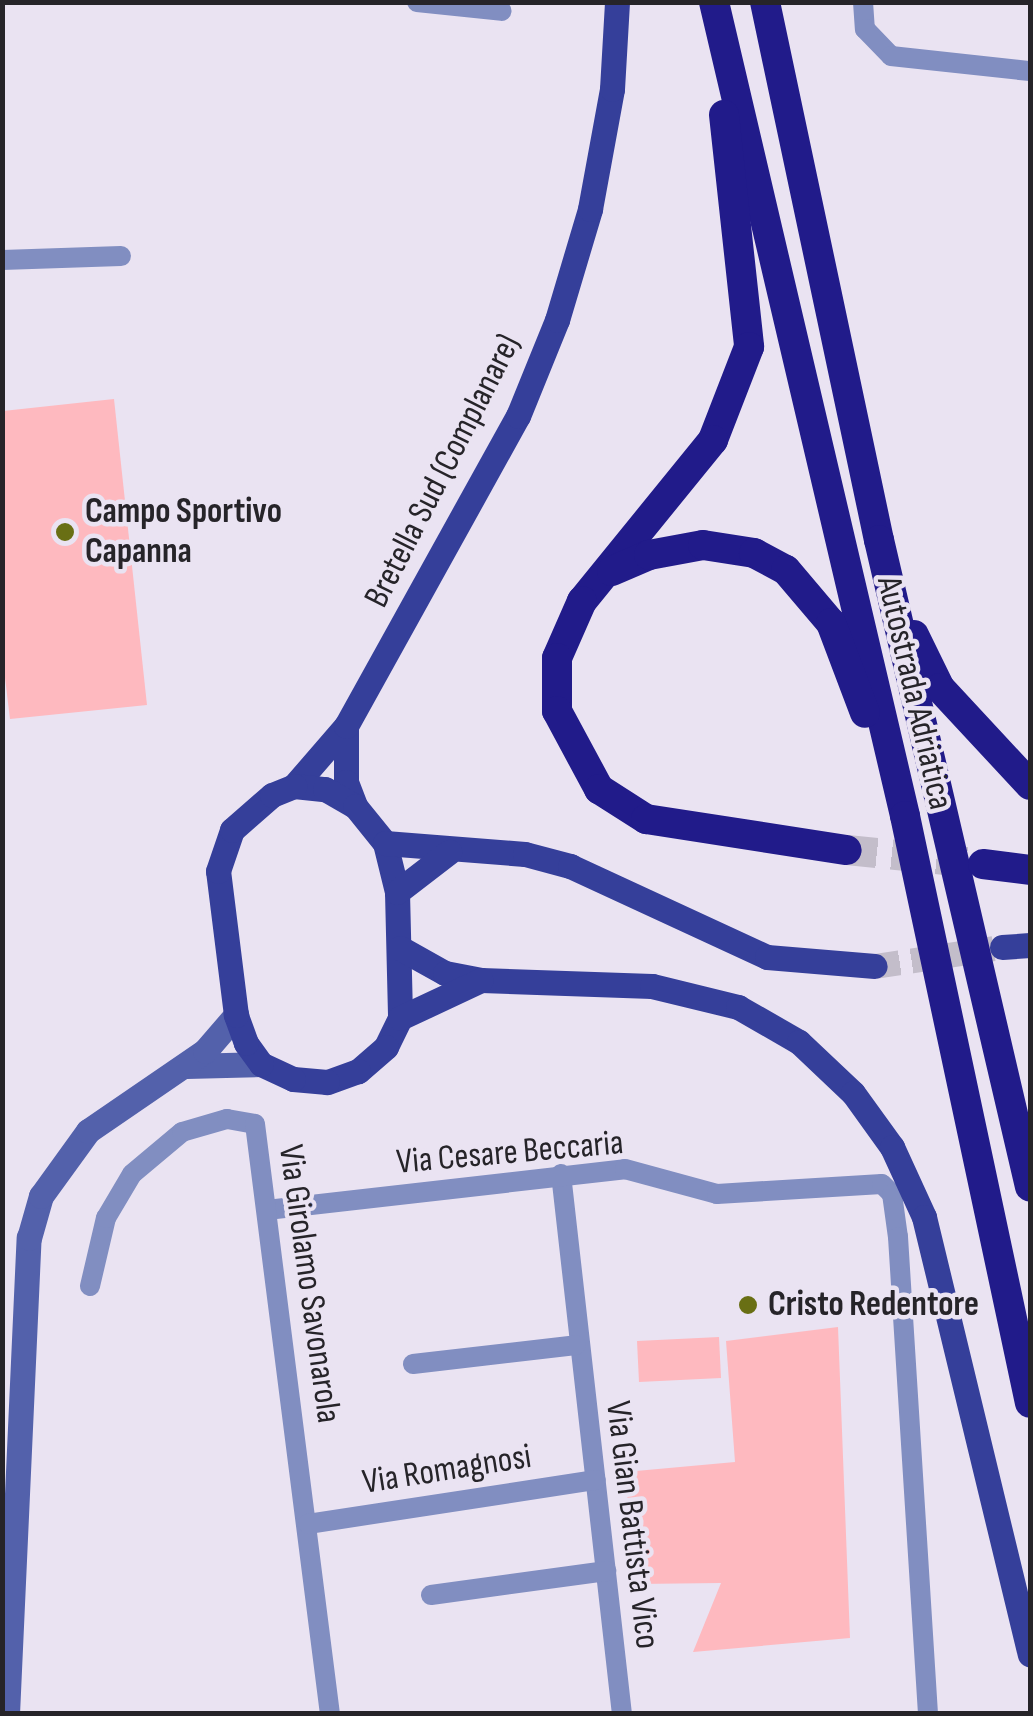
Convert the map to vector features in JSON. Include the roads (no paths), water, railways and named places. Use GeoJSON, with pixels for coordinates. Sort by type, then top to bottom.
{"type":"FeatureCollection","features":[{"type":"Feature","properties":{"kind":"highway"},"geometry":{"type":"LineString","coordinates":[[713,2],[749,348],[713,440],[605,574],[570,626],[556,684],[566,738],[599,789],[620,806],[672,827],[847,850]]}},
{"type":"Feature","properties":{"kind":"highway","name":"Autostrada Adriatica"},"geometry":{"type":"LineString","coordinates":[[713,2],[904,816],[1030,1403]]}},
{"type":"Feature","properties":{"kind":"highway","name":"Autostrada Adriatica"},"geometry":{"type":"LineString","coordinates":[[765,2],[879,540],[1030,1188]]}},
{"type":"Feature","properties":{"kind":"highway"},"geometry":{"type":"LineString","coordinates":[[879,540],[940,688],[1030,785]]}},
{"type":"Feature","properties":{"kind":"highway"},"geometry":{"type":"LineString","coordinates":[[605,574],[649,555],[703,545],[754,553],[786,570],[830,623],[904,816]]}},
{"type":"Feature","properties":{"kind":"highway"},"geometry":{"type":"LineString","coordinates":[[983,864],[1030,870]]}},
{"type":"Feature","properties":{"kind":"main road","name":"Bretella Sud (Complanare)"},"geometry":{"type":"LineString","coordinates":[[294,786],[346,726],[456,536],[518,416],[557,320],[590,209],[612,89],[617,2]]}},
{"type":"Feature","properties":{"kind":"main road"},"geometry":{"type":"LineString","coordinates":[[186,1066],[262,1064],[293,1078],[327,1082],[358,1071],[386,1047],[400,1018],[397,892],[385,843],[355,806],[346,782],[346,726]]}},
{"type":"Feature","properties":{"kind":"main road"},"geometry":{"type":"LineString","coordinates":[[262,1064],[236,1015],[218,871],[232,830],[272,795],[294,786],[325,789],[355,806]]}},
{"type":"Feature","properties":{"kind":"main road"},"geometry":{"type":"LineString","coordinates":[[385,843],[449,852],[525,854],[570,866],[767,957],[875,966]]}},
{"type":"Feature","properties":{"kind":"main road"},"geometry":{"type":"LineString","coordinates":[[397,892],[449,852]]}},
{"type":"Feature","properties":{"kind":"main road"},"geometry":{"type":"LineString","coordinates":[[1002,947],[1030,945]]}},
{"type":"Feature","properties":{"kind":"main road"},"geometry":{"type":"LineString","coordinates":[[400,948],[435,969],[481,980],[652,986],[738,1007],[799,1042],[853,1093],[892,1147],[924,1217],[1030,1654]]}},
{"type":"Feature","properties":{"kind":"main road"},"geometry":{"type":"LineString","coordinates":[[400,1018],[481,980]]}},
{"type":"Feature","properties":{"kind":"main road"},"geometry":{"type":"LineString","coordinates":[[6,1714],[29,1238],[41,1196],[65,1155],[126,1102],[186,1066],[236,1015]]}},
{"type":"Feature","properties":{"kind":"street"},"geometry":{"type":"LineString","coordinates":[[417,2],[502,11]]}},
{"type":"Feature","properties":{"kind":"street"},"geometry":{"type":"LineString","coordinates":[[862,2],[865,29],[891,56],[1030,71]]}},
{"type":"Feature","properties":{"kind":"street"},"geometry":{"type":"LineString","coordinates":[[2,260],[121,256]]}},
{"type":"Feature","properties":{"kind":"street","name":"Via Girolamo Savonarola"},"geometry":{"type":"LineString","coordinates":[[90,1286],[106,1218],[132,1174],[182,1132],[227,1119],[255,1124],[330,1714]]}},
{"type":"Feature","properties":{"kind":"street","name":"Via Cesare Beccaria"},"geometry":{"type":"LineString","coordinates":[[266,1210],[625,1169],[717,1194],[882,1184],[892,1194],[928,1714]]}},
{"type":"Feature","properties":{"kind":"street","name":"Via Gian Battista Vico"},"geometry":{"type":"LineString","coordinates":[[561,1174],[576,1345],[596,1480],[622,1714]]}},
{"type":"Feature","properties":{"kind":"street"},"geometry":{"type":"LineString","coordinates":[[414,1364],[576,1345]]}},
{"type":"Feature","properties":{"kind":"street","name":"Via Romagnosi"},"geometry":{"type":"LineString","coordinates":[[308,1524],[596,1480]]}},
{"type":"Feature","properties":{"kind":"street"},"geometry":{"type":"LineString","coordinates":[[431,1595],[606,1570]]}},
{"type":"Feature","properties":{"kind":"tunnel"},"geometry":{"type":"LineString","coordinates":[[847,850],[975,863]]}},
{"type":"Feature","properties":{"kind":"tunnel"},"geometry":{"type":"LineString","coordinates":[[875,966],[994,948]]}},
{"type":"Feature","properties":{"kind":"place","name":"Campo Sportivo Capanna"},"geometry":{"type":"Point","coordinates":[65,532]}},
{"type":"Feature","properties":{"kind":"place","name":"Cristo Redentore"},"geometry":{"type":"Point","coordinates":[748,1305]}}]}
